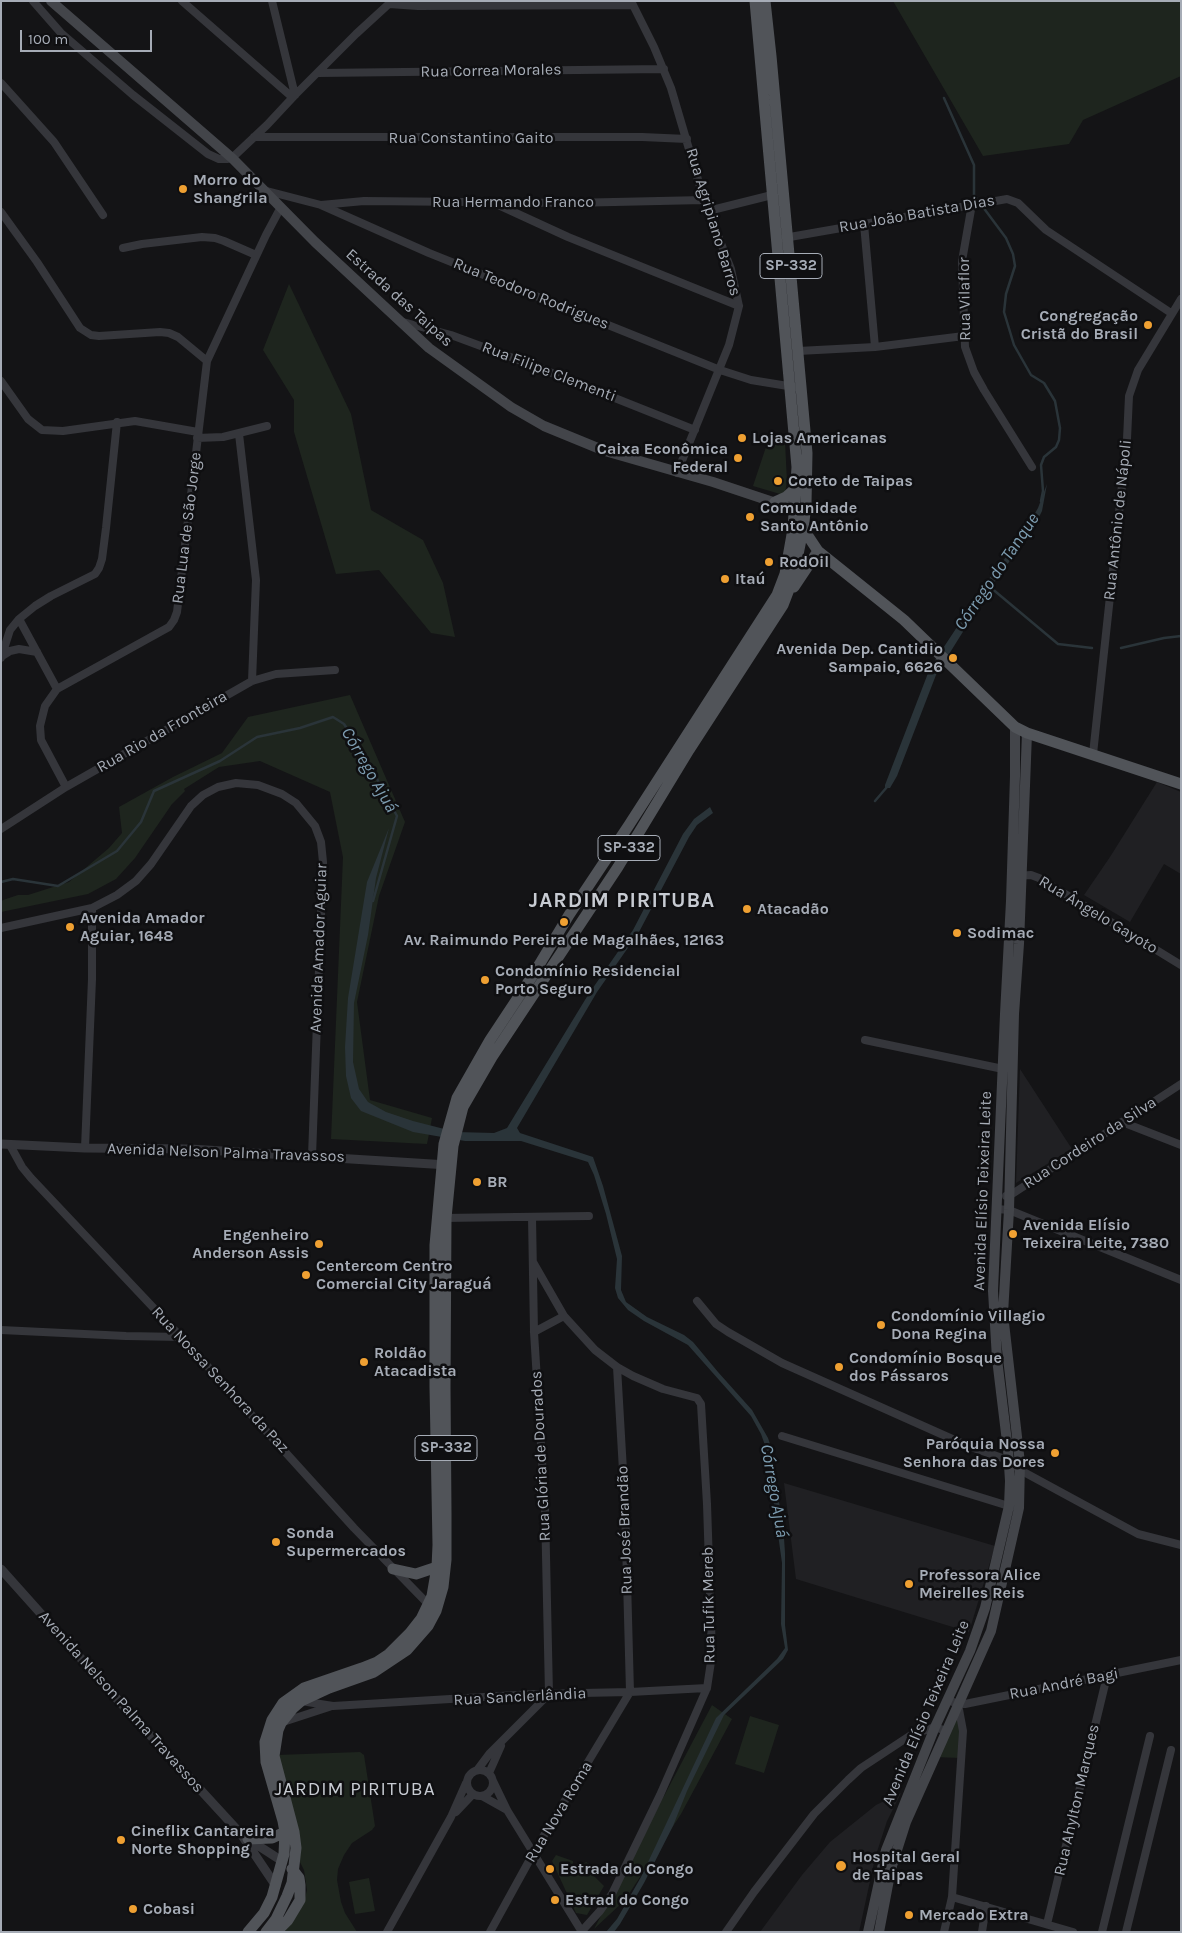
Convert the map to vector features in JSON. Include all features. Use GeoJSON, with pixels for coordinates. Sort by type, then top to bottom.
{"type":"FeatureCollection","features":[{"type":"Feature","properties":{"kind":"main road","name":"Estrada das Taipas"},"geometry":{"type":"LineString","coordinates":[[51,1],[232,158],[315,242],[429,348],[510,407],[544,426],[605,451],[722,485],[794,509]]}},
{"type":"Feature","properties":{"kind":"main road","name":"SP-332"},"geometry":{"type":"LineString","coordinates":[[452,1126],[475,1084],[618,866],[689,750],[783,605],[793,578],[803,530],[807,489],[807,453],[795,387],[780,279],[783,238],[772,195],[755,1]]}},
{"type":"Feature","properties":{"kind":"main road","name":"SP-332"},"geometry":{"type":"LineString","coordinates":[[266,1932],[282,1908],[292,1883],[296,1848],[274,1756],[281,1723],[301,1701],[329,1688],[374,1672],[391,1662],[414,1642],[428,1626],[437,1567],[438,1493],[434,1320],[446,1164],[460,1092],[486,1047],[569,916],[777,595],[785,574],[796,488],[795,387],[798,352],[783,238],[765,1]]}},
{"type":"Feature","properties":{"kind":"main road"},"geometry":{"type":"LineString","coordinates":[[780,279],[788,298],[792,342],[798,352]]}},
{"type":"Feature","properties":{"kind":"main road"},"geometry":{"type":"LineString","coordinates":[[775,502],[796,488]]}},
{"type":"Feature","properties":{"kind":"main road"},"geometry":{"type":"LineString","coordinates":[[794,509],[803,530],[818,551],[883,602],[936,650],[1015,727],[1027,733],[1181,784]]}},
{"type":"Feature","properties":{"kind":"main road"},"geometry":{"type":"LineString","coordinates":[[783,605],[818,551]]}},
{"type":"Feature","properties":{"kind":"main road","name":"Avenida Elísio Teixeira Leite"},"geometry":{"type":"LineString","coordinates":[[1015,727],[1017,876]]}},
{"type":"Feature","properties":{"kind":"main road","name":"Avenida Elísio Teixeira Leite"},"geometry":{"type":"LineString","coordinates":[[879,1932],[891,1869],[914,1799],[991,1631],[1020,1470],[1003,1314],[1009,1210],[1009,1014],[1027,733]]}},
{"type":"Feature","properties":{"kind":"main road","name":"Avenida Elísio Teixeira Leite"},"geometry":{"type":"LineString","coordinates":[[868,1932],[886,1850],[935,1727],[970,1652],[985,1608],[1014,1507],[994,1318],[994,1262],[1002,1069],[1009,1014]]}},
{"type":"Feature","properties":{"kind":"main road","name":"SP-332"},"geometry":{"type":"LineString","coordinates":[[248,1932],[264,1913],[276,1886],[282,1862],[284,1832],[266,1762],[265,1742],[272,1720],[282,1703],[304,1688],[362,1668],[390,1654],[432,1607],[443,1587],[446,1560],[446,1434],[442,1217]]}},
{"type":"Feature","properties":{"kind":"main road"},"geometry":{"type":"LineString","coordinates":[[393,1569],[416,1574],[437,1567]]}},
{"type":"Feature","properties":{"kind":"main road"},"geometry":{"type":"LineString","coordinates":[[245,1837],[272,1838],[284,1832]]}},
{"type":"Feature","properties":{"kind":"main road"},"geometry":{"type":"LineString","coordinates":[[276,1932],[288,1920],[300,1900],[300,1886],[294,1870],[282,1862]]}},
{"type":"Feature","properties":{"kind":"street"},"geometry":{"type":"LineString","coordinates":[[33,1],[52,24],[133,95],[202,150],[219,159],[232,158],[356,34],[390,3],[418,6],[632,3]]}},
{"type":"Feature","properties":{"kind":"street"},"geometry":{"type":"LineString","coordinates":[[182,1],[294,96]]}},
{"type":"Feature","properties":{"kind":"street"},"geometry":{"type":"LineString","coordinates":[[273,2],[294,96]]}},
{"type":"Feature","properties":{"kind":"street","name":"Rua Agripiano Barros"},"geometry":{"type":"LineString","coordinates":[[632,3],[664,69],[687,139],[704,200],[730,269],[739,306],[736,325],[720,370],[678,473]]}},
{"type":"Feature","properties":{"kind":"street","name":"Rua Correa Morales"},"geometry":{"type":"LineString","coordinates":[[318,73],[664,69]]}},
{"type":"Feature","properties":{"kind":"street"},"geometry":{"type":"LineString","coordinates":[[1,83],[54,142],[91,194],[103,215]]}},
{"type":"Feature","properties":{"kind":"street","name":"Rua Constantino Gaito"},"geometry":{"type":"LineString","coordinates":[[254,137],[642,137],[687,139]]}},
{"type":"Feature","properties":{"kind":"street","name":"Rua Teodoro Rodrigues"},"geometry":{"type":"LineString","coordinates":[[263,190],[322,205],[429,253],[720,370],[751,380],[795,387]]}},
{"type":"Feature","properties":{"kind":"street"},"geometry":{"type":"LineString","coordinates":[[708,211],[772,195]]}},
{"type":"Feature","properties":{"kind":"street","name":"Rua Hermando Franco"},"geometry":{"type":"LineString","coordinates":[[322,205],[364,201],[493,203],[704,200]]}},
{"type":"Feature","properties":{"kind":"street","name":"Rua João Batista Dias"},"geometry":{"type":"LineString","coordinates":[[783,238],[974,204],[1013,200],[1046,230],[1172,313]]}},
{"type":"Feature","properties":{"kind":"street"},"geometry":{"type":"LineString","coordinates":[[493,203],[568,237],[739,306]]}},
{"type":"Feature","properties":{"kind":"street","name":"Rua Vilaflor"},"geometry":{"type":"LineString","coordinates":[[974,204],[962,261],[964,336],[968,358],[974,372],[1032,467]]}},
{"type":"Feature","properties":{"kind":"street","name":"Rua Lua de São Jorge"},"geometry":{"type":"LineString","coordinates":[[57,689],[169,627],[174,620],[177,612],[206,360],[281,207]]}},
{"type":"Feature","properties":{"kind":"street"},"geometry":{"type":"LineString","coordinates":[[1,212],[37,262],[80,328],[91,335],[99,336],[169,333],[178,337],[206,360]]}},
{"type":"Feature","properties":{"kind":"street"},"geometry":{"type":"LineString","coordinates":[[864,224],[875,347]]}},
{"type":"Feature","properties":{"kind":"street"},"geometry":{"type":"LineString","coordinates":[[123,248],[202,237],[215,238],[256,255]]}},
{"type":"Feature","properties":{"kind":"street","name":"Rua Antônio de Nápoli"},"geometry":{"type":"LineString","coordinates":[[1093,754],[1126,448],[1129,396],[1138,370],[1181,299]]}},
{"type":"Feature","properties":{"kind":"street","name":"Rua Filipe Clementi"},"geometry":{"type":"LineString","coordinates":[[401,322],[451,335],[492,350],[695,430]]}},
{"type":"Feature","properties":{"kind":"street"},"geometry":{"type":"LineString","coordinates":[[798,352],[875,347],[964,336]]}},
{"type":"Feature","properties":{"kind":"street"},"geometry":{"type":"LineString","coordinates":[[1,380],[28,419],[42,430],[63,430],[117,422],[149,422],[197,435],[239,434],[267,426]]}},
{"type":"Feature","properties":{"kind":"street"},"geometry":{"type":"LineString","coordinates":[[2,657],[10,630],[19,619],[51,596],[95,574],[99,568],[106,528],[117,422]]}},
{"type":"Feature","properties":{"kind":"street"},"geometry":{"type":"LineString","coordinates":[[239,434],[256,580],[252,681]]}},
{"type":"Feature","properties":{"kind":"street"},"geometry":{"type":"LineString","coordinates":[[19,619],[57,689],[46,706],[39,733],[66,787]]}},
{"type":"Feature","properties":{"kind":"street"},"geometry":{"type":"LineString","coordinates":[[2,657],[10,651],[19,649],[37,652]]}},
{"type":"Feature","properties":{"kind":"street","name":"Rua Rio da Fronteira"},"geometry":{"type":"LineString","coordinates":[[1,828],[66,787],[252,681],[276,674],[335,670]]}},
{"type":"Feature","properties":{"kind":"street","name":"Avenida Amador Aguiar"},"geometry":{"type":"LineString","coordinates":[[1,928],[92,908],[117,895],[136,881],[152,864],[191,806],[203,795],[218,786],[236,783],[258,785],[282,794],[296,803],[315,826],[324,862],[312,1156]]}},
{"type":"Feature","properties":{"kind":"street","name":"Rua Ângelo Gayoto"},"geometry":{"type":"LineString","coordinates":[[1017,876],[1031,875],[1045,882],[1181,965]]}},
{"type":"Feature","properties":{"kind":"street"},"geometry":{"type":"LineString","coordinates":[[85,1148],[92,979],[92,908]]}},
{"type":"Feature","properties":{"kind":"street"},"geometry":{"type":"LineString","coordinates":[[865,1040],[1002,1069]]}},
{"type":"Feature","properties":{"kind":"street","name":"Rua Cordeiro da Silva"},"geometry":{"type":"LineString","coordinates":[[998,1197],[1009,1196],[1181,1084]]}},
{"type":"Feature","properties":{"kind":"street"},"geometry":{"type":"LineString","coordinates":[[1122,1122],[1181,1145]]}},
{"type":"Feature","properties":{"kind":"street","name":"Avenida Nelson Palma Travassos"},"geometry":{"type":"LineString","coordinates":[[5,1144],[85,1148],[190,1149],[446,1164]]}},
{"type":"Feature","properties":{"kind":"street","name":"Rua Nossa Senhora da Paz"},"geometry":{"type":"LineString","coordinates":[[5,1144],[31,1178],[181,1337],[393,1569],[432,1607]]}},
{"type":"Feature","properties":{"kind":"street"},"geometry":{"type":"LineString","coordinates":[[997,1209],[1009,1210],[1181,1280]]}},
{"type":"Feature","properties":{"kind":"street"},"geometry":{"type":"LineString","coordinates":[[442,1217],[589,1216]]}},
{"type":"Feature","properties":{"kind":"street","name":"Rua Glória de Dourados"},"geometry":{"type":"LineString","coordinates":[[532,1217],[534,1332],[544,1509],[549,1694]]}},
{"type":"Feature","properties":{"kind":"street"},"geometry":{"type":"LineString","coordinates":[[533,1262],[564,1316],[595,1350],[617,1367]]}},
{"type":"Feature","properties":{"kind":"street"},"geometry":{"type":"LineString","coordinates":[[697,1301],[716,1324],[782,1363],[968,1446],[1008,1460],[1020,1470],[1138,1534],[1181,1545]]}},
{"type":"Feature","properties":{"kind":"street"},"geometry":{"type":"LineString","coordinates":[[534,1332],[564,1316]]}},
{"type":"Feature","properties":{"kind":"street"},"geometry":{"type":"LineString","coordinates":[[1,1330],[181,1337]]}},
{"type":"Feature","properties":{"kind":"street","name":"Rua Tufik Mereb"},"geometry":{"type":"LineString","coordinates":[[582,1932],[612,1894],[660,1795],[707,1688],[712,1654],[708,1513],[701,1404],[697,1398],[648,1383],[617,1367]]}},
{"type":"Feature","properties":{"kind":"street","name":"Rua José Brandão"},"geometry":{"type":"LineString","coordinates":[[617,1367],[625,1505],[630,1692]]}},
{"type":"Feature","properties":{"kind":"street"},"geometry":{"type":"LineString","coordinates":[[782,1436],[1014,1507]]}},
{"type":"Feature","properties":{"kind":"street","name":"Avenida Nelson Palma Travassos"},"geometry":{"type":"LineString","coordinates":[[2,1572],[245,1837],[276,1886]]}},
{"type":"Feature","properties":{"kind":"street","name":"Rua André Bagi"},"geometry":{"type":"LineString","coordinates":[[958,1704],[1181,1660]]}},
{"type":"Feature","properties":{"kind":"street","name":"Rua Ahylton Marques"},"geometry":{"type":"LineString","coordinates":[[1047,1924],[1107,1676]]}},
{"type":"Feature","properties":{"kind":"street","name":"Rua Sanclerlândia"},"geometry":{"type":"LineString","coordinates":[[301,1701],[334,1706],[549,1694],[707,1688]]}},
{"type":"Feature","properties":{"kind":"street","name":"Rua Nova Roma"},"geometry":{"type":"LineString","coordinates":[[490,1932],[534,1852],[630,1692]]}},
{"type":"Feature","properties":{"kind":"street"},"geometry":{"type":"LineString","coordinates":[[388,1932],[451,1818],[469,1775],[478,1769],[490,1753],[549,1694]]}},
{"type":"Feature","properties":{"kind":"street"},"geometry":{"type":"LineString","coordinates":[[944,1932],[952,1897],[963,1731],[958,1704],[948,1700]]}},
{"type":"Feature","properties":{"kind":"street","name":"Rua Sanclerlândia"},"geometry":{"type":"LineString","coordinates":[[281,1723],[334,1706]]}},
{"type":"Feature","properties":{"kind":"street"},"geometry":{"type":"LineString","coordinates":[[726,1932],[782,1855],[829,1797],[861,1768],[900,1741],[923,1730],[935,1727],[946,1732]]}},
{"type":"Feature","properties":{"kind":"street"},"geometry":{"type":"LineString","coordinates":[[1102,1932],[1150,1736]]}},
{"type":"Feature","properties":{"kind":"street"},"geometry":{"type":"LineString","coordinates":[[451,1818],[478,1795],[489,1792],[495,1758],[504,1740]]}},
{"type":"Feature","properties":{"kind":"street"},"geometry":{"type":"LineString","coordinates":[[1126,1932],[1171,1750]]}},
{"type":"Feature","properties":{"kind":"street"},"geometry":{"type":"LineString","coordinates":[[478,1769],[491,1777],[507,1810],[582,1932]]}},
{"type":"Feature","properties":{"kind":"street"},"geometry":{"type":"LineString","coordinates":[[466,1783],[470,1792],[507,1810]]}},
{"type":"Feature","properties":{"kind":"street","name":"Avenida Nelson Palma Travassos"},"geometry":{"type":"LineString","coordinates":[[245,1837],[282,1862]]}},
{"type":"Feature","properties":{"kind":"street"},"geometry":{"type":"LineString","coordinates":[[952,1897],[1073,1932]]}},
{"type":"Feature","properties":{"kind":"street"},"geometry":{"type":"LineString","coordinates":[[982,1932],[986,1906]]}},
{"type":"Feature","properties":{"kind":"shaded area"},"geometry":{"type":"Polygon","coordinates":[[[893,1],[1181,1],[1181,76],[1083,120],[1069,144],[983,156],[893,1]]]}},
{"type":"Feature","properties":{"kind":"shaded area"},"geometry":{"type":"Polygon","coordinates":[[[289,284],[351,414],[371,510],[423,540],[443,583],[455,637],[431,633],[379,570],[336,574],[294,432],[294,400],[263,350],[289,284]]]}},
{"type":"Feature","properties":{"kind":"shaded area"},"geometry":{"type":"Polygon","coordinates":[[[768,441],[785,442],[787,481],[785,493],[780,494],[753,486],[768,441]]]}},
{"type":"Feature","properties":{"kind":"shaded area"},"geometry":{"type":"Polygon","coordinates":[[[350,695],[405,822],[379,896],[357,1002],[370,1100],[432,1118],[427,1144],[331,1139],[343,857],[330,792],[260,761],[219,767],[184,789],[185,791],[172,804],[135,858],[116,879],[88,894],[1,912],[1,901],[69,882],[109,848],[122,833],[119,807],[222,753],[248,717],[350,695]]]}},
{"type":"Feature","properties":{"kind":"shaded area"},"geometry":{"type":"Polygon","coordinates":[[[1157,782],[1181,792],[1181,874],[1164,864],[1130,922],[1084,895],[1157,782]]]}},
{"type":"Feature","properties":{"kind":"shaded area"},"geometry":{"type":"Polygon","coordinates":[[[1020,1069],[1072,1149],[1016,1183],[1020,1069]]]}},
{"type":"Feature","properties":{"kind":"shaded area"},"geometry":{"type":"Polygon","coordinates":[[[784,1483],[995,1546],[969,1632],[796,1579],[784,1483]]]}},
{"type":"Feature","properties":{"kind":"shaded area"},"geometry":{"type":"Polygon","coordinates":[[[958,1702],[961,1758],[934,1757],[958,1702]]]}},
{"type":"Feature","properties":{"kind":"shaded area"},"geometry":{"type":"Polygon","coordinates":[[[712,1705],[732,1719],[681,1814],[625,1900],[594,1929],[712,1705]]]}},
{"type":"Feature","properties":{"kind":"shaded area"},"geometry":{"type":"Polygon","coordinates":[[[750,1716],[779,1725],[764,1773],[735,1764],[750,1716]]]}},
{"type":"Feature","properties":{"kind":"shaded area"},"geometry":{"type":"Polygon","coordinates":[[[360,1752],[364,1755],[375,1826],[352,1843],[338,1869],[337,1880],[345,1913],[357,1932],[283,1932],[304,1902],[307,1890],[277,1755],[360,1752]]]}},
{"type":"Feature","properties":{"kind":"shaded area","name":"Hospital Geral de Taipas"},"geometry":{"type":"Polygon","coordinates":[[[901,1793],[887,1821],[875,1858],[859,1932],[760,1932],[802,1875],[830,1842],[876,1805],[901,1793]]]}},
{"type":"Feature","properties":{"kind":"shaded area"},"geometry":{"type":"Polygon","coordinates":[[[556,1855],[573,1861],[574,1870],[586,1862],[596,1868],[593,1875],[604,1886],[587,1915],[576,1913],[552,1861],[556,1855]]]}},
{"type":"Feature","properties":{"kind":"shaded area"},"geometry":{"type":"Polygon","coordinates":[[[369,1878],[375,1911],[355,1914],[349,1882],[369,1878]]]}},
{"type":"Feature","properties":{"kind":"water"},"geometry":{"type":"Polygon","coordinates":[[[1047,484],[1042,511],[1034,527],[989,590],[936,675],[897,776],[890,788],[885,788],[930,668],[988,580],[1020,539],[1038,508],[1047,484]]]}},
{"type":"Feature","properties":{"kind":"water"},"geometry":{"type":"Polygon","coordinates":[[[710,807],[713,813],[697,825],[689,837],[639,932],[597,992],[517,1128],[520,1133],[593,1157],[622,1256],[621,1290],[626,1302],[647,1317],[684,1335],[693,1342],[752,1410],[768,1438],[772,1450],[773,1471],[783,1523],[785,1625],[788,1650],[783,1659],[724,1715],[687,1791],[673,1826],[644,1883],[614,1932],[606,1932],[617,1919],[641,1877],[716,1718],[777,1659],[785,1648],[781,1624],[782,1563],[766,1448],[751,1416],[688,1345],[644,1321],[628,1310],[618,1298],[615,1288],[617,1259],[606,1214],[588,1162],[521,1141],[465,1141],[413,1132],[361,1111],[351,1098],[346,1076],[345,1047],[348,998],[367,882],[389,828],[376,878],[368,935],[354,1003],[353,1062],[359,1089],[368,1102],[386,1112],[413,1121],[456,1132],[494,1133],[507,1128],[588,995],[633,930],[683,834],[694,819],[710,807]]]}},
{"type":"Feature","properties":{"kind":"waterway","name":"Córrego do Tanque"},"geometry":{"type":"LineString","coordinates":[[944,98],[974,165],[974,195],[1006,238],[1013,254],[1015,266],[1006,294],[1004,312],[1014,345],[1031,375],[1044,383],[1055,401],[1060,428],[1059,440],[1056,447],[1044,457],[1041,465],[1043,491],[1041,501]]}},
{"type":"Feature","properties":{"kind":"waterway"},"geometry":{"type":"LineString","coordinates":[[990,587],[1058,644],[1092,648]]}},
{"type":"Feature","properties":{"kind":"waterway"},"geometry":{"type":"LineString","coordinates":[[1121,648],[1181,636]]}},
{"type":"Feature","properties":{"kind":"waterway","name":"Córrego Ajuá"},"geometry":{"type":"LineString","coordinates":[[1,882],[13,879],[58,886],[117,851],[141,822],[154,791],[220,761],[257,737],[300,728],[333,717],[344,724],[363,753],[397,816],[373,901]]}},
{"type":"Feature","properties":{"kind":"waterway","name":"Córrego do Tanque"},"geometry":{"type":"LineString","coordinates":[[875,801],[887,787]]}},
{"type":"Feature","properties":{"kind":"place","name":"Morro do Shangrila"},"geometry":{"type":"Point","coordinates":[183,189]}},
{"type":"Feature","properties":{"kind":"place","name":"Congregação Cristã do Brasil"},"geometry":{"type":"Point","coordinates":[1148,325]}},
{"type":"Feature","properties":{"kind":"place","name":"Lojas Americanas"},"geometry":{"type":"Point","coordinates":[742,438]}},
{"type":"Feature","properties":{"kind":"place","name":"Caixa Econômica Federal"},"geometry":{"type":"Point","coordinates":[738,458]}},
{"type":"Feature","properties":{"kind":"place","name":"Coreto de Taipas"},"geometry":{"type":"Point","coordinates":[778,481]}},
{"type":"Feature","properties":{"kind":"place","name":"Comunidade Santo Antônio"},"geometry":{"type":"Point","coordinates":[750,517]}},
{"type":"Feature","properties":{"kind":"place","name":"RodOil"},"geometry":{"type":"Point","coordinates":[769,562]}},
{"type":"Feature","properties":{"kind":"place","name":"Itaú"},"geometry":{"type":"Point","coordinates":[725,579]}},
{"type":"Feature","properties":{"kind":"place","name":"Avenida Dep. Cantidio Sampaio, 6626"},"geometry":{"type":"Point","coordinates":[953,658]}},
{"type":"Feature","properties":{"kind":"place","name":"Atacadão"},"geometry":{"type":"Point","coordinates":[747,909]}},
{"type":"Feature","properties":{"kind":"place","name":"Av. Raimundo Pereira de Magalhães, 12163"},"geometry":{"type":"Point","coordinates":[564,922]}},
{"type":"Feature","properties":{"kind":"place","name":"Avenida Amador Aguiar, 1648"},"geometry":{"type":"Point","coordinates":[70,927]}},
{"type":"Feature","properties":{"kind":"place","name":"Sodimac"},"geometry":{"type":"Point","coordinates":[957,933]}},
{"type":"Feature","properties":{"kind":"place","name":"Condomínio Residencial Porto Seguro"},"geometry":{"type":"Point","coordinates":[485,980]}},
{"type":"Feature","properties":{"kind":"place","name":"BR"},"geometry":{"type":"Point","coordinates":[477,1182]}},
{"type":"Feature","properties":{"kind":"place","name":"Avenida Elísio Teixeira Leite, 7380"},"geometry":{"type":"Point","coordinates":[1013,1234]}},
{"type":"Feature","properties":{"kind":"place","name":"Engenheiro Anderson Assis"},"geometry":{"type":"Point","coordinates":[319,1244]}},
{"type":"Feature","properties":{"kind":"place","name":"Centercom Centro Comercial City Jaraguá"},"geometry":{"type":"Point","coordinates":[306,1275]}},
{"type":"Feature","properties":{"kind":"place","name":"Condomínio Villagio Dona Regina"},"geometry":{"type":"Point","coordinates":[881,1325]}},
{"type":"Feature","properties":{"kind":"place","name":"Roldão Atacadista"},"geometry":{"type":"Point","coordinates":[364,1362]}},
{"type":"Feature","properties":{"kind":"place","name":"Condomínio Bosque dos Pássaros"},"geometry":{"type":"Point","coordinates":[839,1367]}},
{"type":"Feature","properties":{"kind":"place","name":"Paróquia Nossa Senhora das Dores"},"geometry":{"type":"Point","coordinates":[1055,1453]}},
{"type":"Feature","properties":{"kind":"place","name":"Sonda Supermercados"},"geometry":{"type":"Point","coordinates":[276,1542]}},
{"type":"Feature","properties":{"kind":"place","name":"Professora Alice Meirelles Reis"},"geometry":{"type":"Point","coordinates":[909,1584]}},
{"type":"Feature","properties":{"kind":"place","name":"Cineflix Cantareira Norte Shopping"},"geometry":{"type":"Point","coordinates":[121,1840]}},
{"type":"Feature","properties":{"kind":"place","name":"Hospital Geral de Taipas"},"geometry":{"type":"Point","coordinates":[841,1866]}},
{"type":"Feature","properties":{"kind":"place","name":"Estrada do Congo"},"geometry":{"type":"Point","coordinates":[550,1869]}},
{"type":"Feature","properties":{"kind":"place","name":"Estrad do Congo"},"geometry":{"type":"Point","coordinates":[555,1900]}},
{"type":"Feature","properties":{"kind":"place","name":"Cobasi"},"geometry":{"type":"Point","coordinates":[133,1909]}},
{"type":"Feature","properties":{"kind":"place","name":"Mercado Extra"},"geometry":{"type":"Point","coordinates":[909,1915]}},
{"type":"Feature","properties":{"kind":"district","name":"JARDIM PIRITUBA"},"geometry":{"type":"Point","coordinates":[622,901]}},
{"type":"Feature","properties":{"kind":"district","name":"JARDIM PIRITUBA"},"geometry":{"type":"Point","coordinates":[355,1790]}}]}
